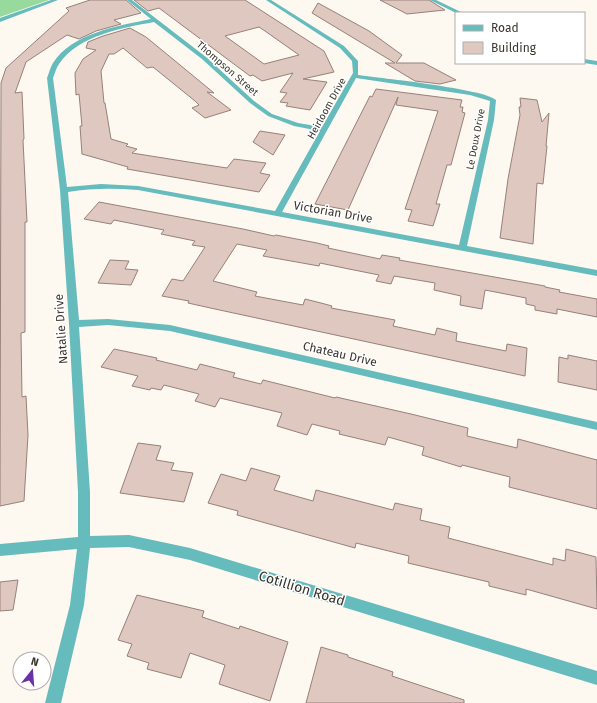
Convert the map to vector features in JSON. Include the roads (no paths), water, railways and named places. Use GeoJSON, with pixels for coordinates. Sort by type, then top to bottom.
{"type":"FeatureCollection","features":[{"type":"Feature","properties":{"kind":"street"},"geometry":{"type":"LineString","coordinates":[[0,20],[56,0]]}},
{"type":"Feature","properties":{"kind":"street","name":"Thompson Street"},"geometry":{"type":"LineString","coordinates":[[129,0],[204,58],[252,102],[270,115],[296,125],[325,130]]}},
{"type":"Feature","properties":{"kind":"street","name":"Heirloom Drive"},"geometry":{"type":"LineString","coordinates":[[268,0],[342,47],[355,60],[356,73],[277,214]]}},
{"type":"Feature","properties":{"kind":"street"},"geometry":{"type":"LineString","coordinates":[[432,0],[458,12]]}},
{"type":"Feature","properties":{"kind":"street","name":"Natalie Drive"},"geometry":{"type":"LineString","coordinates":[[53,703],[77,605],[84,542],[84,492],[64,190],[50,78],[52,69],[64,54],[82,42],[115,29],[155,20]]}},
{"type":"Feature","properties":{"kind":"street"},"geometry":{"type":"LineString","coordinates":[[585,61],[597,63]]}},
{"type":"Feature","properties":{"kind":"street","name":"Le Doux Drive"},"geometry":{"type":"LineString","coordinates":[[355,76],[470,92],[493,100],[491,120],[462,248]]}},
{"type":"Feature","properties":{"kind":"street","name":"Victorian Drive"},"geometry":{"type":"LineString","coordinates":[[64,190],[93,186],[138,188],[597,273]]}},
{"type":"Feature","properties":{"kind":"street","name":"Chateau Drive"},"geometry":{"type":"LineString","coordinates":[[74,324],[108,322],[170,328],[597,426]]}},
{"type":"Feature","properties":{"kind":"street","name":"Cotillion Road"},"geometry":{"type":"LineString","coordinates":[[0,550],[40,545],[129,541],[190,554],[597,678]]}}]}
